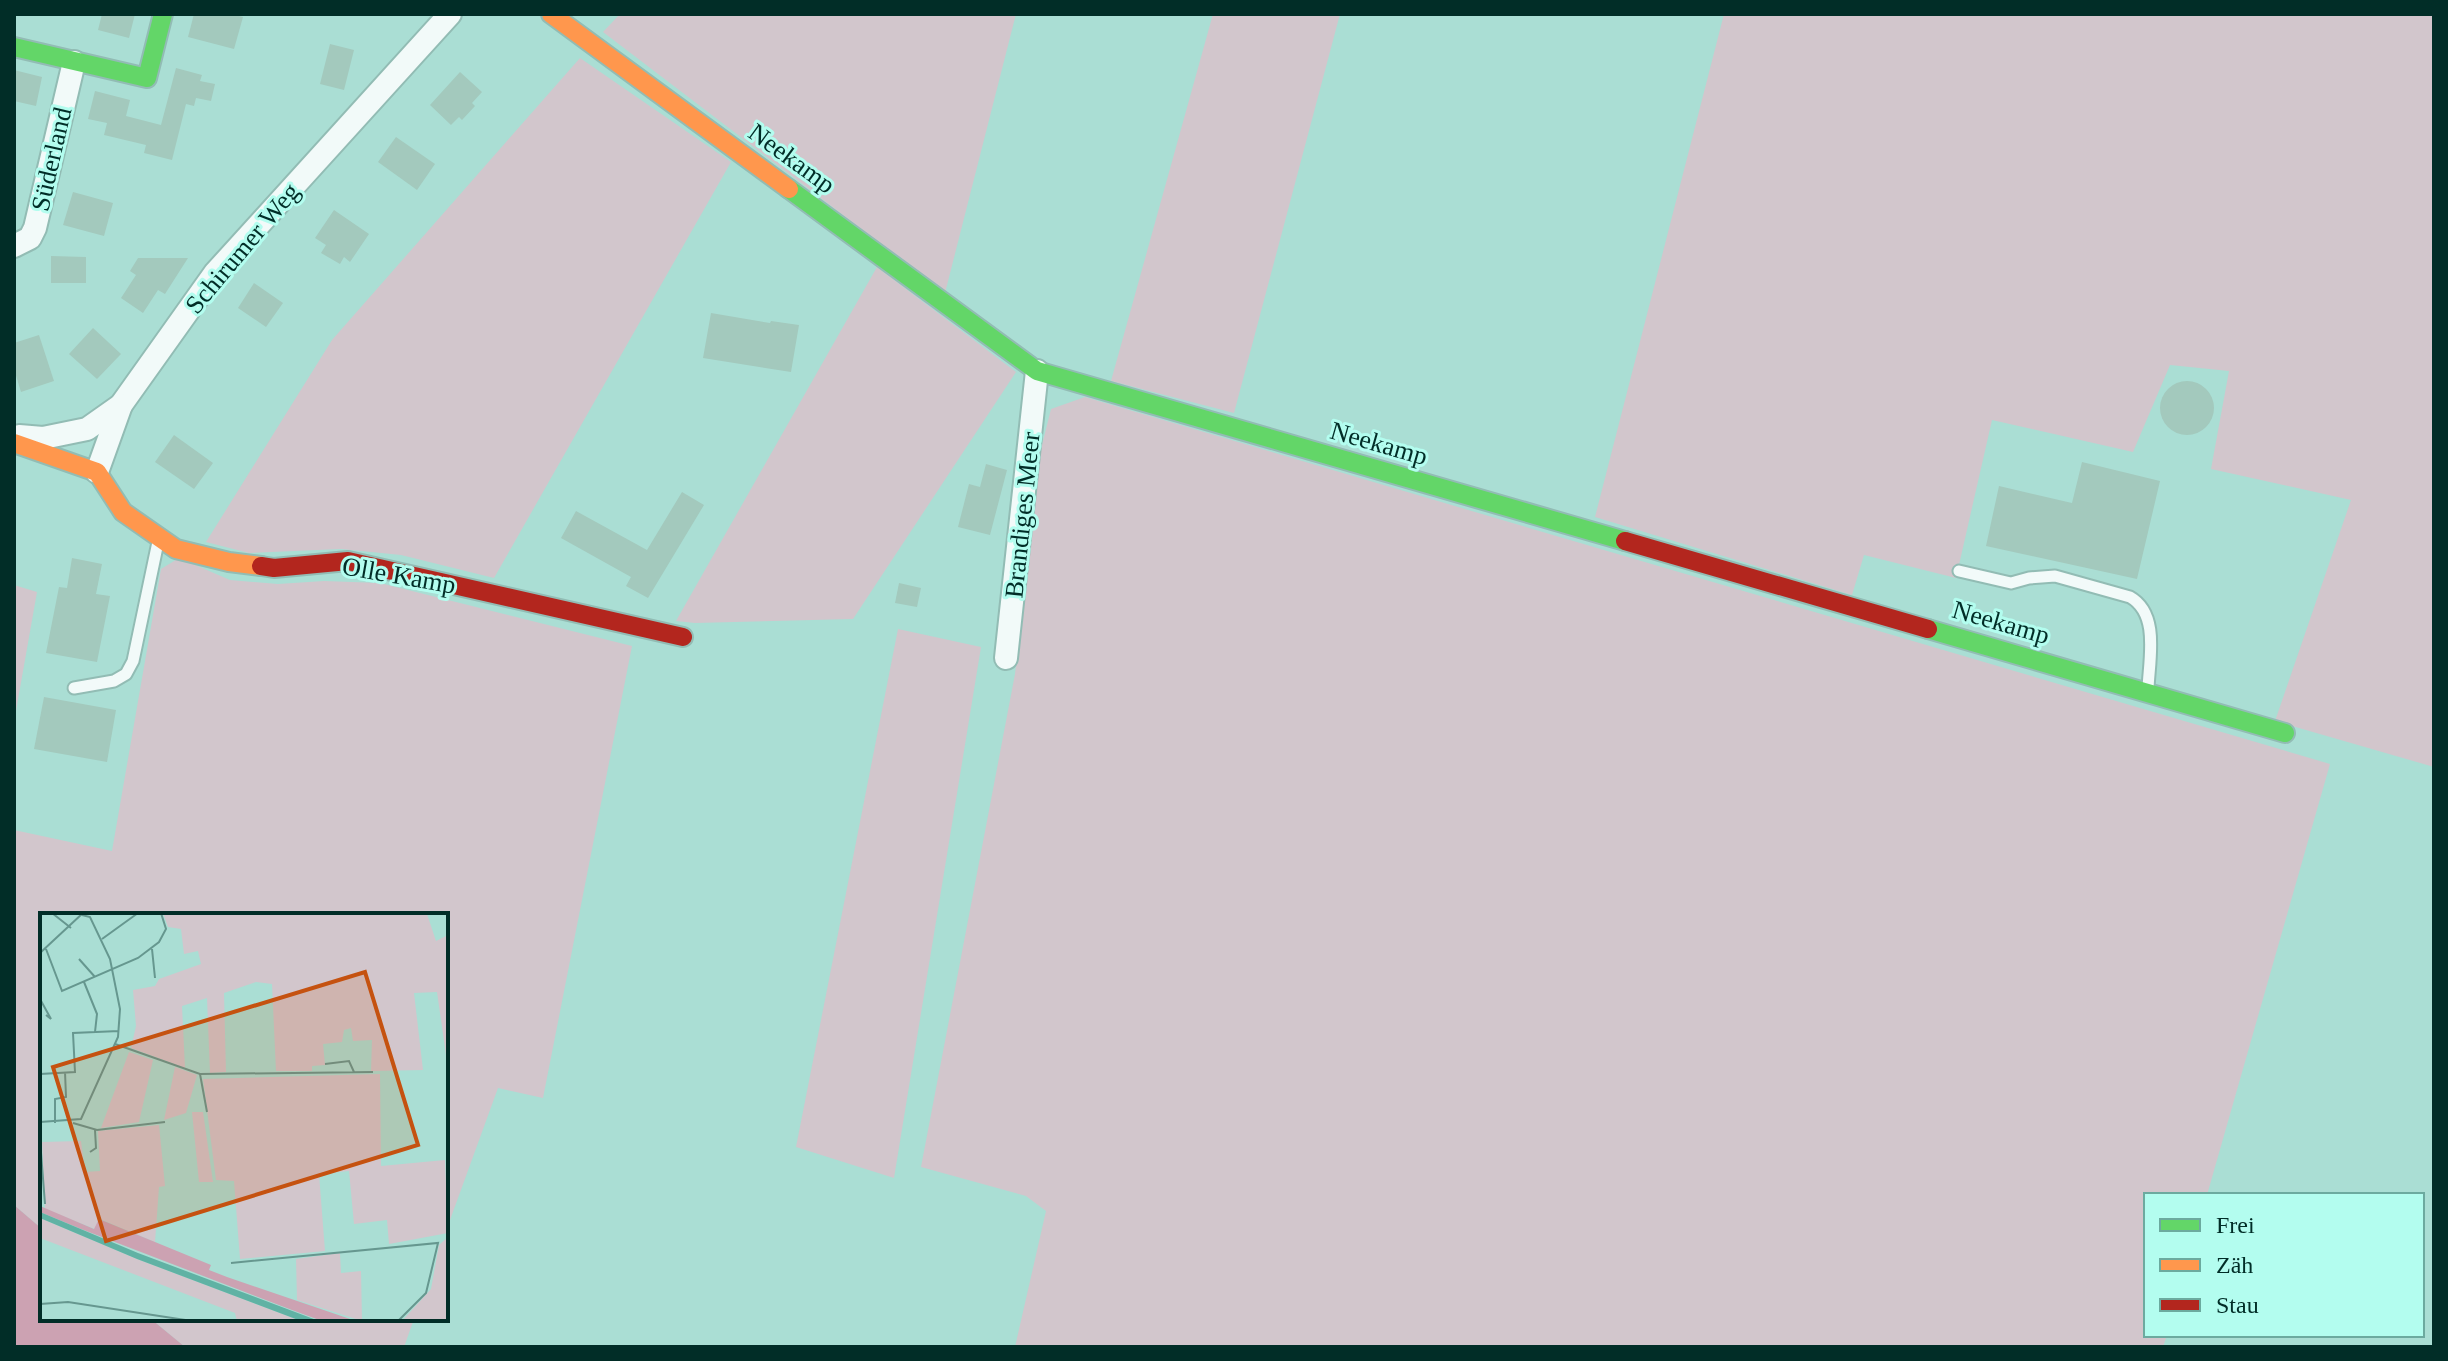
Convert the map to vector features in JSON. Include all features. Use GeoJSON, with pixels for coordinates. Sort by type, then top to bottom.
{"type":"FeatureCollection","features":[{"type":"Feature","properties":{"kind":"street"},"geometry":{"type":"LineString","coordinates":[[14,47],[147,78],[163,14]]}},
{"type":"Feature","properties":{"kind":"street","name":"Schirumer Weg"},"geometry":{"type":"LineString","coordinates":[[14,435],[43,438],[87,429],[121,405],[215,273],[450,14]]}},
{"type":"Feature","properties":{"kind":"street","name":"Neekamp"},"geometry":{"type":"LineString","coordinates":[[551,14],[1037,371],[2285,733]]}},
{"type":"Feature","properties":{"kind":"street","name":"Süderland"},"geometry":{"type":"LineString","coordinates":[[14,246],[30,238],[35,228],[74,62]]}},
{"type":"Feature","properties":{"kind":"street","name":"Brandiges Meer"},"geometry":{"type":"LineString","coordinates":[[1006,658],[1037,371]]}},
{"type":"Feature","properties":{"kind":"street"},"geometry":{"type":"LineString","coordinates":[[14,443],[97,472],[121,405]]}},
{"type":"Feature","properties":{"kind":"street","name":"Olle Kamp"},"geometry":{"type":"LineString","coordinates":[[97,472],[123,512],[176,549],[229,562],[274,568],[348,561],[683,637]]}},
{"type":"Feature","properties":{"kind":"lane"},"geometry":{"type":"LineString","coordinates":[[74,688],[114,681],[126,674],[133,661],[159,538]]}},
{"type":"Feature","properties":{"kind":"lane"},"geometry":{"type":"LineString","coordinates":[[1959,571],[2011,583],[2055,576],[2138,602],[2148,618],[2148,692]]}},
{"type":"Feature","properties":{"kind":"shaded area"},"geometry":{"type":"Polygon","coordinates":[[[620,14],[1016,14],[945,293],[603,32],[620,14]]]}},
{"type":"Feature","properties":{"kind":"shaded area"},"geometry":{"type":"Polygon","coordinates":[[[1213,14],[1340,14],[1234,413],[1111,381],[1213,14]]]}},
{"type":"Feature","properties":{"kind":"shaded area"},"geometry":{"type":"Polygon","coordinates":[[[1724,14],[2434,14],[2434,767],[2275,721],[2351,500],[2211,469],[2229,371],[2170,365],[2133,452],[1992,420],[1956,578],[1864,555],[1852,595],[1595,517],[1724,14]]]}},
{"type":"Feature","properties":{"kind":"shaded area"},"geometry":{"type":"Polygon","coordinates":[[[580,58],[731,162],[494,578],[401,555],[341,549],[249,553],[206,542],[332,340],[580,58]]]}},
{"type":"Feature","properties":{"kind":"shaded area"},"geometry":{"type":"Polygon","coordinates":[[[877,267],[1016,372],[853,619],[676,621],[877,267]]]}},
{"type":"Feature","properties":{"kind":"shaded area"},"geometry":{"type":"Polygon","coordinates":[[[1085,397],[2330,764],[2208,1193],[2144,1193],[2144,1337],[2166,1337],[2163,1347],[1015,1347],[1046,1211],[1026,1196],[921,1167],[1015,674],[1039,457],[1051,409],[1085,397]]]}},
{"type":"Feature","properties":{"kind":"shaded area"},"geometry":{"type":"Polygon","coordinates":[[[179,558],[230,580],[278,584],[324,581],[380,583],[632,646],[543,1098],[498,1088],[448,1226],[448,913],[40,913],[40,1227],[14,1205],[14,830],[112,851],[161,569],[179,558]]]}},
{"type":"Feature","properties":{"kind":"shaded area"},"geometry":{"type":"Polygon","coordinates":[[[14,585],[37,592],[14,722],[14,585]]]}},
{"type":"Feature","properties":{"kind":"shaded area"},"geometry":{"type":"Polygon","coordinates":[[[898,629],[981,647],[894,1178],[796,1147],[898,629]]]}},
{"type":"Feature","properties":{"kind":"shaded area"},"geometry":{"type":"Polygon","coordinates":[[[14,1205],[40,1227],[40,1321],[153,1321],[185,1347],[14,1347],[14,1205]]]}},
{"type":"Feature","properties":{"kind":"shaded area"},"geometry":{"type":"Polygon","coordinates":[[[153,1321],[413,1321],[404,1347],[185,1347],[153,1321]]]}},
{"type":"Feature","properties":{"kind":"building"},"geometry":{"type":"Polygon","coordinates":[[[102,14],[135,14],[129,38],[98,30],[102,14]]]}},
{"type":"Feature","properties":{"kind":"building"},"geometry":{"type":"Polygon","coordinates":[[[194,14],[243,17],[234,49],[188,37],[194,14]]]}},
{"type":"Feature","properties":{"kind":"building"},"geometry":{"type":"Polygon","coordinates":[[[330,44],[354,50],[344,90],[320,84],[330,44]]]}},
{"type":"Feature","properties":{"kind":"building"},"geometry":{"type":"Polygon","coordinates":[[[176,68],[202,75],[200,81],[215,84],[211,101],[196,98],[194,106],[186,104],[172,160],[144,153],[146,145],[104,135],[107,123],[88,119],[95,91],[130,100],[126,116],[161,125],[176,68]]]}},
{"type":"Feature","properties":{"kind":"building"},"geometry":{"type":"Polygon","coordinates":[[[14,70],[42,77],[36,106],[14,101],[14,70]]]}},
{"type":"Feature","properties":{"kind":"building"},"geometry":{"type":"Polygon","coordinates":[[[460,72],[482,92],[472,103],[475,106],[462,120],[459,117],[451,125],[430,105],[460,72]]]}},
{"type":"Feature","properties":{"kind":"building"},"geometry":{"type":"Polygon","coordinates":[[[396,137],[435,164],[417,190],[378,162],[396,137]]]}},
{"type":"Feature","properties":{"kind":"building"},"geometry":{"type":"Polygon","coordinates":[[[73,192],[113,203],[104,236],[63,225],[73,192]]]}},
{"type":"Feature","properties":{"kind":"building"},"geometry":{"type":"Polygon","coordinates":[[[334,210],[369,234],[350,262],[344,257],[340,264],[321,253],[326,245],[315,238],[334,210]]]}},
{"type":"Feature","properties":{"kind":"building"},"geometry":{"type":"Polygon","coordinates":[[[51,256],[86,257],[86,283],[51,283],[51,256]]]}},
{"type":"Feature","properties":{"kind":"building"},"geometry":{"type":"Polygon","coordinates":[[[138,258],[188,258],[165,294],[158,290],[143,313],[121,298],[136,275],[130,271],[138,258]]]}},
{"type":"Feature","properties":{"kind":"building"},"geometry":{"type":"Polygon","coordinates":[[[254,283],[283,303],[266,327],[238,308],[254,283]]]}},
{"type":"Feature","properties":{"kind":"building"},"geometry":{"type":"Polygon","coordinates":[[[711,313],[799,325],[791,372],[703,358],[711,313]]]}},
{"type":"Feature","properties":{"kind":"building"},"geometry":{"type":"Polygon","coordinates":[[[93,328],[121,354],[97,379],[69,354],[93,328]]]}},
{"type":"Feature","properties":{"kind":"building"},"geometry":{"type":"Polygon","coordinates":[[[39,335],[54,381],[21,392],[14,369],[14,343],[39,335]]]}},
{"type":"Feature","properties":{"kind":"building"},"geometry":{"type":"Polygon","coordinates":[[[2187,381],[2206,389],[2214,408],[2206,427],[2187,435],[2168,427],[2160,408],[2168,389],[2187,381]]]}},
{"type":"Feature","properties":{"kind":"building"},"geometry":{"type":"Polygon","coordinates":[[[174,435],[213,463],[194,489],[155,462],[174,435]]]}},
{"type":"Feature","properties":{"kind":"building"},"geometry":{"type":"Polygon","coordinates":[[[2082,462],[2160,481],[2137,579],[1986,546],[1999,486],[2072,503],[2082,462]]]}},
{"type":"Feature","properties":{"kind":"building"},"geometry":{"type":"Polygon","coordinates":[[[986,464],[1007,470],[990,535],[958,527],[969,484],[980,487],[986,464]]]}},
{"type":"Feature","properties":{"kind":"building"},"geometry":{"type":"Polygon","coordinates":[[[682,492],[704,505],[648,598],[626,586],[631,577],[561,538],[576,511],[647,550],[682,492]]]}},
{"type":"Feature","properties":{"kind":"building"},"geometry":{"type":"Polygon","coordinates":[[[72,558],[102,564],[96,594],[110,596],[97,662],[46,653],[59,587],[67,588],[72,558]]]}},
{"type":"Feature","properties":{"kind":"building"},"geometry":{"type":"Polygon","coordinates":[[[899,583],[921,588],[917,607],[895,603],[899,583]]]}},
{"type":"Feature","properties":{"kind":"building"},"geometry":{"type":"Polygon","coordinates":[[[44,697],[116,710],[107,762],[34,749],[44,697]]]}},
{"type":"Feature","properties":{"kind":"traffic: fast"},"geometry":{"type":"LineString","coordinates":[[14,47],[147,78],[163,14]]}},
{"type":"Feature","properties":{"kind":"traffic: fast"},"geometry":{"type":"LineString","coordinates":[[789,189],[1037,371],[1625,541]]}},
{"type":"Feature","properties":{"kind":"traffic: fast"},"geometry":{"type":"LineString","coordinates":[[1928,629],[2285,733]]}},
{"type":"Feature","properties":{"kind":"traffic: slow"},"geometry":{"type":"LineString","coordinates":[[551,14],[789,189]]}},
{"type":"Feature","properties":{"kind":"traffic: slow"},"geometry":{"type":"LineString","coordinates":[[14,443],[97,472],[123,512],[176,549],[261,566]]}},
{"type":"Feature","properties":{"kind":"traffic: jam"},"geometry":{"type":"LineString","coordinates":[[1625,541],[1928,629]]}},
{"type":"Feature","properties":{"kind":"traffic: jam"},"geometry":{"type":"LineString","coordinates":[[261,566],[274,568],[348,561],[683,637]]}}]}
